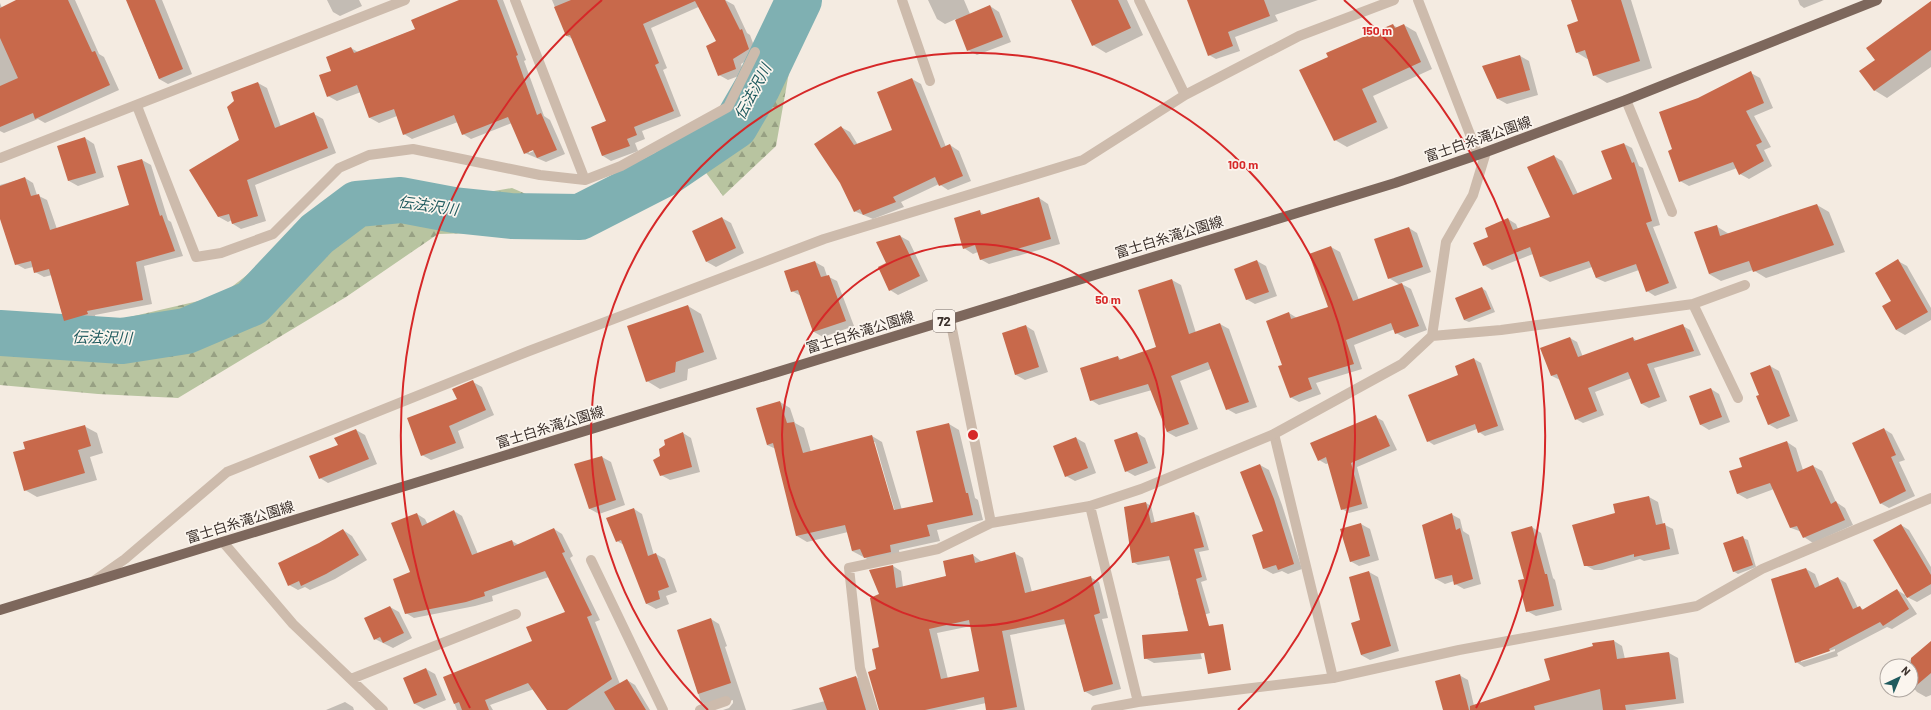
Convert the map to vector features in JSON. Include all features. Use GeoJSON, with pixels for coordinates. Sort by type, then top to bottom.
{"type":"FeatureCollection","features":[{"type":"Feature","properties":{"kind":"main road","name":"富士白糸滝公園線"},"geometry":{"type":"LineString","coordinates":[[0,610],[1395,183],[1482,154],[1626,100],[1877,0]]}},
{"type":"Feature","properties":{"kind":"street"},"geometry":{"type":"LineString","coordinates":[[0,158],[137,106],[406,0]]}},
{"type":"Feature","properties":{"kind":"street"},"geometry":{"type":"LineString","coordinates":[[515,0],[585,180]]}},
{"type":"Feature","properties":{"kind":"street"},"geometry":{"type":"LineString","coordinates":[[902,0],[930,81]]}},
{"type":"Feature","properties":{"kind":"street"},"geometry":{"type":"LineString","coordinates":[[1139,0],[1185,95]]}},
{"type":"Feature","properties":{"kind":"street"},"geometry":{"type":"LineString","coordinates":[[1418,0],[1482,154],[1473,195],[1446,242],[1432,336]]}},
{"type":"Feature","properties":{"kind":"street"},"geometry":{"type":"LineString","coordinates":[[94,581],[125,559],[227,472],[529,351],[824,239],[1083,160],[1185,95],[1299,36],[1388,1]]}},
{"type":"Feature","properties":{"kind":"street"},"geometry":{"type":"LineString","coordinates":[[137,106],[196,257],[221,253],[273,234],[339,168],[369,155],[413,149],[540,175],[585,180],[621,166],[728,107],[755,52]]}},
{"type":"Feature","properties":{"kind":"street"},"geometry":{"type":"LineString","coordinates":[[1626,100],[1672,212]]}},
{"type":"Feature","properties":{"kind":"street"},"geometry":{"type":"LineString","coordinates":[[873,710],[860,668],[849,568],[938,549],[991,523],[1090,506],[1141,490],[1274,434],[1402,364],[1432,336],[1501,330],[1693,304],[1745,285]]}},
{"type":"Feature","properties":{"kind":"street"},"geometry":{"type":"LineString","coordinates":[[1693,304],[1738,398]]}},
{"type":"Feature","properties":{"kind":"street"},"geometry":{"type":"LineString","coordinates":[[950,320],[991,523]]}},
{"type":"Feature","properties":{"kind":"street"},"geometry":{"type":"LineString","coordinates":[[1274,434],[1333,678]]}},
{"type":"Feature","properties":{"kind":"street"},"geometry":{"type":"LineString","coordinates":[[1096,710],[1138,702],[1333,678],[1459,650],[1697,606],[1762,569],[1931,498]]}},
{"type":"Feature","properties":{"kind":"street"},"geometry":{"type":"LineString","coordinates":[[1090,506],[1138,702]]}},
{"type":"Feature","properties":{"kind":"street"},"geometry":{"type":"LineString","coordinates":[[223,542],[293,624],[383,710]]}},
{"type":"Feature","properties":{"kind":"street"},"geometry":{"type":"LineString","coordinates":[[591,560],[663,710]]}},
{"type":"Feature","properties":{"kind":"street"},"geometry":{"type":"LineString","coordinates":[[351,679],[516,614]]}},
{"type":"Feature","properties":{"kind":"street"},"geometry":{"type":"LineString","coordinates":[[700,710],[726,701]]}},
{"type":"Feature","properties":{"kind":"green space"},"geometry":{"type":"Polygon","coordinates":[[[777,0],[822,0],[789,72],[776,146],[723,196],[690,151],[744,92],[777,0]]]}},
{"type":"Feature","properties":{"kind":"green space"},"geometry":{"type":"Polygon","coordinates":[[[512,188],[580,217],[544,231],[438,234],[346,297],[178,398],[98,394],[0,385],[0,321],[78,329],[220,296],[353,193],[442,200],[512,188]]]}},
{"type":"Feature","properties":{"kind":"building"},"geometry":{"type":"Polygon","coordinates":[[[16,0],[68,0],[92,52],[95,51],[110,85],[35,119],[33,113],[0,127],[0,86],[18,78],[0,38],[0,8],[16,0]]]}},
{"type":"Feature","properties":{"kind":"building"},"geometry":{"type":"Polygon","coordinates":[[[126,0],[155,0],[183,69],[159,79],[126,0]]]}},
{"type":"Feature","properties":{"kind":"building"},"geometry":{"type":"Polygon","coordinates":[[[459,0],[497,0],[518,55],[516,56],[537,115],[541,113],[557,150],[537,158],[533,150],[524,154],[508,117],[462,135],[454,115],[403,135],[394,109],[369,118],[357,85],[327,97],[319,75],[331,71],[326,57],[351,47],[354,53],[415,29],[411,20],[459,0]]]}},
{"type":"Feature","properties":{"kind":"building"},"geometry":{"type":"Polygon","coordinates":[[[571,0],[725,0],[740,30],[742,29],[749,49],[733,59],[736,69],[718,76],[706,46],[716,41],[695,1],[643,24],[659,63],[655,65],[674,111],[634,127],[637,135],[627,139],[630,146],[602,156],[591,127],[606,121],[570,35],[566,36],[554,7],[571,0]]]}},
{"type":"Feature","properties":{"kind":"building"},"geometry":{"type":"Polygon","coordinates":[[[1071,0],[1118,0],[1131,28],[1092,46],[1071,0]]]}},
{"type":"Feature","properties":{"kind":"building"},"geometry":{"type":"Polygon","coordinates":[[[1187,0],[1264,0],[1270,16],[1228,32],[1233,46],[1208,56],[1187,0]]]}},
{"type":"Feature","properties":{"kind":"building"},"geometry":{"type":"Polygon","coordinates":[[[1571,0],[1621,0],[1640,61],[1593,76],[1585,50],[1576,53],[1567,25],[1578,21],[1571,0]]]}},
{"type":"Feature","properties":{"kind":"building"},"geometry":{"type":"Polygon","coordinates":[[[1931,1],[1931,50],[1874,91],[1859,71],[1875,60],[1866,48],[1931,1]]]}},
{"type":"Feature","properties":{"kind":"building"},"geometry":{"type":"Polygon","coordinates":[[[990,5],[1003,37],[967,51],[955,20],[990,5]]]}},
{"type":"Feature","properties":{"kind":"building"},"geometry":{"type":"Polygon","coordinates":[[[1393,24],[1395,28],[1404,24],[1421,62],[1362,89],[1377,122],[1334,141],[1299,70],[1328,57],[1326,53],[1393,24]]]}},
{"type":"Feature","properties":{"kind":"building"},"geometry":{"type":"Polygon","coordinates":[[[1520,55],[1530,90],[1497,99],[1482,66],[1520,55]]]}},
{"type":"Feature","properties":{"kind":"building"},"geometry":{"type":"Polygon","coordinates":[[[1751,71],[1764,103],[1746,111],[1762,142],[1756,145],[1764,161],[1739,175],[1733,162],[1679,182],[1668,151],[1672,149],[1659,112],[1698,98],[1751,71]]]}},
{"type":"Feature","properties":{"kind":"building"},"geometry":{"type":"Polygon","coordinates":[[[912,78],[941,148],[950,144],[963,176],[939,186],[935,177],[893,197],[896,202],[863,215],[860,209],[854,212],[840,183],[814,144],[841,126],[854,145],[892,130],[877,92],[912,78]]]}},
{"type":"Feature","properties":{"kind":"building"},"geometry":{"type":"Polygon","coordinates":[[[258,82],[275,128],[314,112],[328,148],[247,180],[258,216],[232,224],[229,214],[218,217],[189,170],[239,140],[227,107],[234,101],[231,92],[258,82]]]}},
{"type":"Feature","properties":{"kind":"building"},"geometry":{"type":"Polygon","coordinates":[[[85,137],[96,173],[68,181],[57,146],[85,137]]]}},
{"type":"Feature","properties":{"kind":"building"},"geometry":{"type":"Polygon","coordinates":[[[1624,143],[1632,163],[1634,162],[1652,221],[1646,223],[1669,283],[1646,292],[1636,264],[1596,278],[1589,261],[1540,277],[1530,247],[1483,266],[1473,243],[1488,237],[1485,228],[1508,218],[1513,230],[1550,217],[1527,167],[1554,155],[1573,195],[1612,179],[1601,151],[1624,143]]]}},
{"type":"Feature","properties":{"kind":"building"},"geometry":{"type":"Polygon","coordinates":[[[142,159],[160,216],[162,215],[175,251],[136,262],[143,300],[87,311],[88,314],[64,321],[49,269],[34,273],[31,261],[15,265],[0,219],[0,186],[25,177],[31,196],[39,194],[50,230],[129,205],[117,166],[142,159]]]}},
{"type":"Feature","properties":{"kind":"building"},"geometry":{"type":"Polygon","coordinates":[[[1039,197],[1051,239],[980,260],[975,245],[963,249],[954,218],[980,210],[981,215],[1039,197]]]}},
{"type":"Feature","properties":{"kind":"building"},"geometry":{"type":"Polygon","coordinates":[[[1817,204],[1834,245],[1753,272],[1749,261],[1709,274],[1694,232],[1717,225],[1720,236],[1817,204]]]}},
{"type":"Feature","properties":{"kind":"building"},"geometry":{"type":"Polygon","coordinates":[[[722,217],[736,248],[706,262],[692,231],[722,217]]]}},
{"type":"Feature","properties":{"kind":"building"},"geometry":{"type":"Polygon","coordinates":[[[1409,227],[1423,267],[1388,279],[1374,239],[1409,227]]]}},
{"type":"Feature","properties":{"kind":"building"},"geometry":{"type":"Polygon","coordinates":[[[900,235],[920,276],[889,291],[878,267],[886,263],[876,242],[900,235]]]}},
{"type":"Feature","properties":{"kind":"building"},"geometry":{"type":"Polygon","coordinates":[[[1331,246],[1353,301],[1402,283],[1419,326],[1395,334],[1391,323],[1346,340],[1354,364],[1308,378],[1312,389],[1290,398],[1278,366],[1282,365],[1266,321],[1289,312],[1291,319],[1328,307],[1309,254],[1331,246]]]}},
{"type":"Feature","properties":{"kind":"building"},"geometry":{"type":"Polygon","coordinates":[[[1898,259],[1928,312],[1896,330],[1882,306],[1891,301],[1875,273],[1898,259]]]}},
{"type":"Feature","properties":{"kind":"building"},"geometry":{"type":"Polygon","coordinates":[[[1257,260],[1269,292],[1246,300],[1234,269],[1257,260]]]}},
{"type":"Feature","properties":{"kind":"building"},"geometry":{"type":"Polygon","coordinates":[[[815,261],[821,277],[829,275],[846,321],[813,332],[798,290],[791,292],[784,271],[815,261]]]}},
{"type":"Feature","properties":{"kind":"building"},"geometry":{"type":"Polygon","coordinates":[[[1172,279],[1189,334],[1220,323],[1249,402],[1226,410],[1208,362],[1171,376],[1189,424],[1167,432],[1148,384],[1090,401],[1080,368],[1118,356],[1119,360],[1156,347],[1138,290],[1172,279]]]}},
{"type":"Feature","properties":{"kind":"building"},"geometry":{"type":"Polygon","coordinates":[[[1482,287],[1491,309],[1464,320],[1455,298],[1482,287]]]}},
{"type":"Feature","properties":{"kind":"building"},"geometry":{"type":"Polygon","coordinates":[[[688,305],[704,352],[676,362],[675,372],[646,382],[627,326],[688,305]]]}},
{"type":"Feature","properties":{"kind":"building"},"geometry":{"type":"Polygon","coordinates":[[[1683,324],[1694,351],[1647,364],[1660,397],[1641,404],[1628,372],[1588,388],[1597,411],[1575,420],[1557,374],[1551,376],[1540,348],[1570,337],[1578,357],[1633,337],[1634,341],[1683,324]]]}},
{"type":"Feature","properties":{"kind":"building"},"geometry":{"type":"Polygon","coordinates":[[[1026,325],[1039,367],[1015,375],[1002,333],[1026,325]]]}},
{"type":"Feature","properties":{"kind":"building"},"geometry":{"type":"Polygon","coordinates":[[[1474,358],[1498,426],[1478,433],[1475,424],[1427,442],[1408,395],[1458,375],[1455,366],[1474,358]]]}},
{"type":"Feature","properties":{"kind":"building"},"geometry":{"type":"Polygon","coordinates":[[[1770,365],[1790,416],[1768,425],[1756,396],[1759,395],[1750,373],[1770,365]]]}},
{"type":"Feature","properties":{"kind":"building"},"geometry":{"type":"Polygon","coordinates":[[[473,380],[486,410],[449,426],[456,443],[421,456],[407,418],[457,399],[452,389],[473,380]]]}},
{"type":"Feature","properties":{"kind":"building"},"geometry":{"type":"Polygon","coordinates":[[[1711,388],[1722,417],[1700,425],[1689,396],[1711,388]]]}},
{"type":"Feature","properties":{"kind":"building"},"geometry":{"type":"Polygon","coordinates":[[[780,401],[787,423],[794,422],[803,453],[872,435],[894,510],[933,502],[916,431],[949,423],[966,493],[968,493],[973,515],[927,525],[930,536],[890,545],[891,552],[864,558],[860,549],[852,551],[845,525],[796,536],[773,443],[767,445],[756,408],[780,401]]]}},
{"type":"Feature","properties":{"kind":"building"},"geometry":{"type":"Polygon","coordinates":[[[1376,415],[1390,446],[1351,463],[1362,504],[1341,510],[1326,457],[1318,461],[1310,443],[1376,415]]]}},
{"type":"Feature","properties":{"kind":"building"},"geometry":{"type":"Polygon","coordinates":[[[85,425],[91,446],[78,450],[85,473],[24,491],[13,452],[25,449],[23,442],[85,425]]]}},
{"type":"Feature","properties":{"kind":"building"},"geometry":{"type":"Polygon","coordinates":[[[1884,428],[1896,455],[1891,457],[1906,491],[1880,504],[1852,443],[1884,428]]]}},
{"type":"Feature","properties":{"kind":"building"},"geometry":{"type":"Polygon","coordinates":[[[356,429],[369,459],[319,479],[309,456],[338,445],[334,438],[356,429]]]}},
{"type":"Feature","properties":{"kind":"building"},"geometry":{"type":"Polygon","coordinates":[[[683,432],[692,467],[660,476],[653,460],[660,456],[659,449],[665,445],[664,440],[683,432]]]}},
{"type":"Feature","properties":{"kind":"building"},"geometry":{"type":"Polygon","coordinates":[[[1137,432],[1148,463],[1125,472],[1114,440],[1137,432]]]}},
{"type":"Feature","properties":{"kind":"building"},"geometry":{"type":"Polygon","coordinates":[[[1076,437],[1088,468],[1065,477],[1053,446],[1076,437]]]}},
{"type":"Feature","properties":{"kind":"building"},"geometry":{"type":"Polygon","coordinates":[[[1787,441],[1797,472],[1813,465],[1831,504],[1836,501],[1845,520],[1803,538],[1797,526],[1790,528],[1770,483],[1737,494],[1729,471],[1742,467],[1739,458],[1787,441]]]}},
{"type":"Feature","properties":{"kind":"building"},"geometry":{"type":"Polygon","coordinates":[[[602,456],[616,500],[589,509],[574,464],[602,456]]]}},
{"type":"Feature","properties":{"kind":"building"},"geometry":{"type":"Polygon","coordinates":[[[1260,464],[1274,499],[1294,564],[1278,570],[1276,565],[1263,569],[1252,535],[1263,531],[1240,472],[1260,464]]]}},
{"type":"Feature","properties":{"kind":"building"},"geometry":{"type":"Polygon","coordinates":[[[1649,496],[1656,525],[1665,523],[1670,549],[1634,557],[1634,554],[1592,566],[1584,566],[1572,525],[1615,513],[1613,504],[1649,496]]]}},
{"type":"Feature","properties":{"kind":"building"},"geometry":{"type":"Polygon","coordinates":[[[1146,502],[1151,523],[1194,512],[1204,547],[1194,549],[1202,577],[1196,579],[1209,626],[1223,624],[1231,670],[1208,674],[1204,653],[1144,659],[1142,635],[1188,631],[1169,556],[1132,563],[1124,507],[1146,502]]]}},
{"type":"Feature","properties":{"kind":"building"},"geometry":{"type":"Polygon","coordinates":[[[634,508],[648,556],[656,553],[669,587],[658,591],[660,599],[646,604],[621,540],[616,542],[606,518],[634,508]]]}},
{"type":"Feature","properties":{"kind":"building"},"geometry":{"type":"Polygon","coordinates":[[[454,510],[472,555],[512,540],[514,546],[554,528],[565,552],[562,553],[592,615],[587,617],[612,679],[567,710],[547,710],[528,683],[485,700],[489,710],[462,710],[459,702],[454,704],[443,677],[532,641],[526,627],[565,612],[545,571],[484,592],[485,596],[466,602],[405,614],[393,579],[410,572],[391,523],[417,513],[422,526],[454,510]]]}},
{"type":"Feature","properties":{"kind":"building"},"geometry":{"type":"Polygon","coordinates":[[[1452,513],[1456,530],[1460,528],[1473,579],[1454,585],[1452,575],[1435,579],[1422,525],[1452,513]]]}},
{"type":"Feature","properties":{"kind":"building"},"geometry":{"type":"Polygon","coordinates":[[[1361,523],[1370,556],[1350,562],[1340,529],[1361,523]]]}},
{"type":"Feature","properties":{"kind":"building"},"geometry":{"type":"Polygon","coordinates":[[[1901,524],[1931,575],[1931,584],[1907,598],[1873,540],[1901,524]]]}},
{"type":"Feature","properties":{"kind":"building"},"geometry":{"type":"Polygon","coordinates":[[[1532,526],[1545,574],[1547,574],[1554,606],[1526,612],[1518,580],[1524,579],[1511,532],[1532,526]]]}},
{"type":"Feature","properties":{"kind":"building"},"geometry":{"type":"Polygon","coordinates":[[[343,529],[359,555],[326,574],[301,586],[299,581],[288,586],[278,563],[319,543],[343,529]]]}},
{"type":"Feature","properties":{"kind":"building"},"geometry":{"type":"Polygon","coordinates":[[[1743,536],[1753,565],[1733,572],[1723,543],[1743,536]]]}},
{"type":"Feature","properties":{"kind":"building"},"geometry":{"type":"Polygon","coordinates":[[[1015,552],[1025,593],[1091,576],[1100,613],[1094,615],[1113,684],[1084,692],[1064,619],[1002,631],[1017,707],[1001,710],[986,710],[984,697],[925,710],[879,710],[868,672],[876,669],[872,649],[879,647],[870,598],[879,594],[869,570],[893,565],[896,588],[946,576],[943,561],[973,554],[975,563],[1015,552]],[[969,620],[929,629],[941,679],[979,671],[969,620]]]}},
{"type":"Feature","properties":{"kind":"building"},"geometry":{"type":"Polygon","coordinates":[[[1806,568],[1815,588],[1838,577],[1853,609],[1860,606],[1862,610],[1897,589],[1909,609],[1883,626],[1880,622],[1829,649],[1830,651],[1795,663],[1771,579],[1806,568]]]}},
{"type":"Feature","properties":{"kind":"building"},"geometry":{"type":"Polygon","coordinates":[[[1369,571],[1391,646],[1361,655],[1351,623],[1360,620],[1349,577],[1369,571]]]}},
{"type":"Feature","properties":{"kind":"building"},"geometry":{"type":"Polygon","coordinates":[[[390,606],[404,633],[383,643],[380,637],[374,640],[364,618],[390,606]]]}},
{"type":"Feature","properties":{"kind":"building"},"geometry":{"type":"Polygon","coordinates":[[[711,618],[731,683],[698,694],[677,630],[711,618]]]}},
{"type":"Feature","properties":{"kind":"building"},"geometry":{"type":"Polygon","coordinates":[[[1614,640],[1617,659],[1669,652],[1676,699],[1625,705],[1626,710],[1603,710],[1600,689],[1534,706],[1535,710],[1470,710],[1470,706],[1550,680],[1544,659],[1593,646],[1592,643],[1614,640]]]}},
{"type":"Feature","properties":{"kind":"building"},"geometry":{"type":"Polygon","coordinates":[[[1931,641],[1931,673],[1919,683],[1919,658],[1911,658],[1931,641]]]}},
{"type":"Feature","properties":{"kind":"building"},"geometry":{"type":"Polygon","coordinates":[[[426,668],[437,695],[414,704],[403,678],[426,668]]]}},
{"type":"Feature","properties":{"kind":"building"},"geometry":{"type":"Polygon","coordinates":[[[1460,674],[1469,710],[1443,710],[1435,681],[1460,674]]]}},
{"type":"Feature","properties":{"kind":"building"},"geometry":{"type":"Polygon","coordinates":[[[856,676],[866,710],[827,710],[819,688],[856,676]]]}},
{"type":"Feature","properties":{"kind":"building"},"geometry":{"type":"Polygon","coordinates":[[[627,679],[646,710],[615,710],[604,692],[627,679]]]}},
{"type":"Feature","properties":{"kind":"waterway","name":"伝法沢川"},"geometry":{"type":"LineString","coordinates":[[0,333],[122,341],[186,331],[252,303],[317,234],[357,204],[401,200],[454,210],[511,216],[580,217],[666,173],[735,126],[757,88],[799,0]]}}]}
